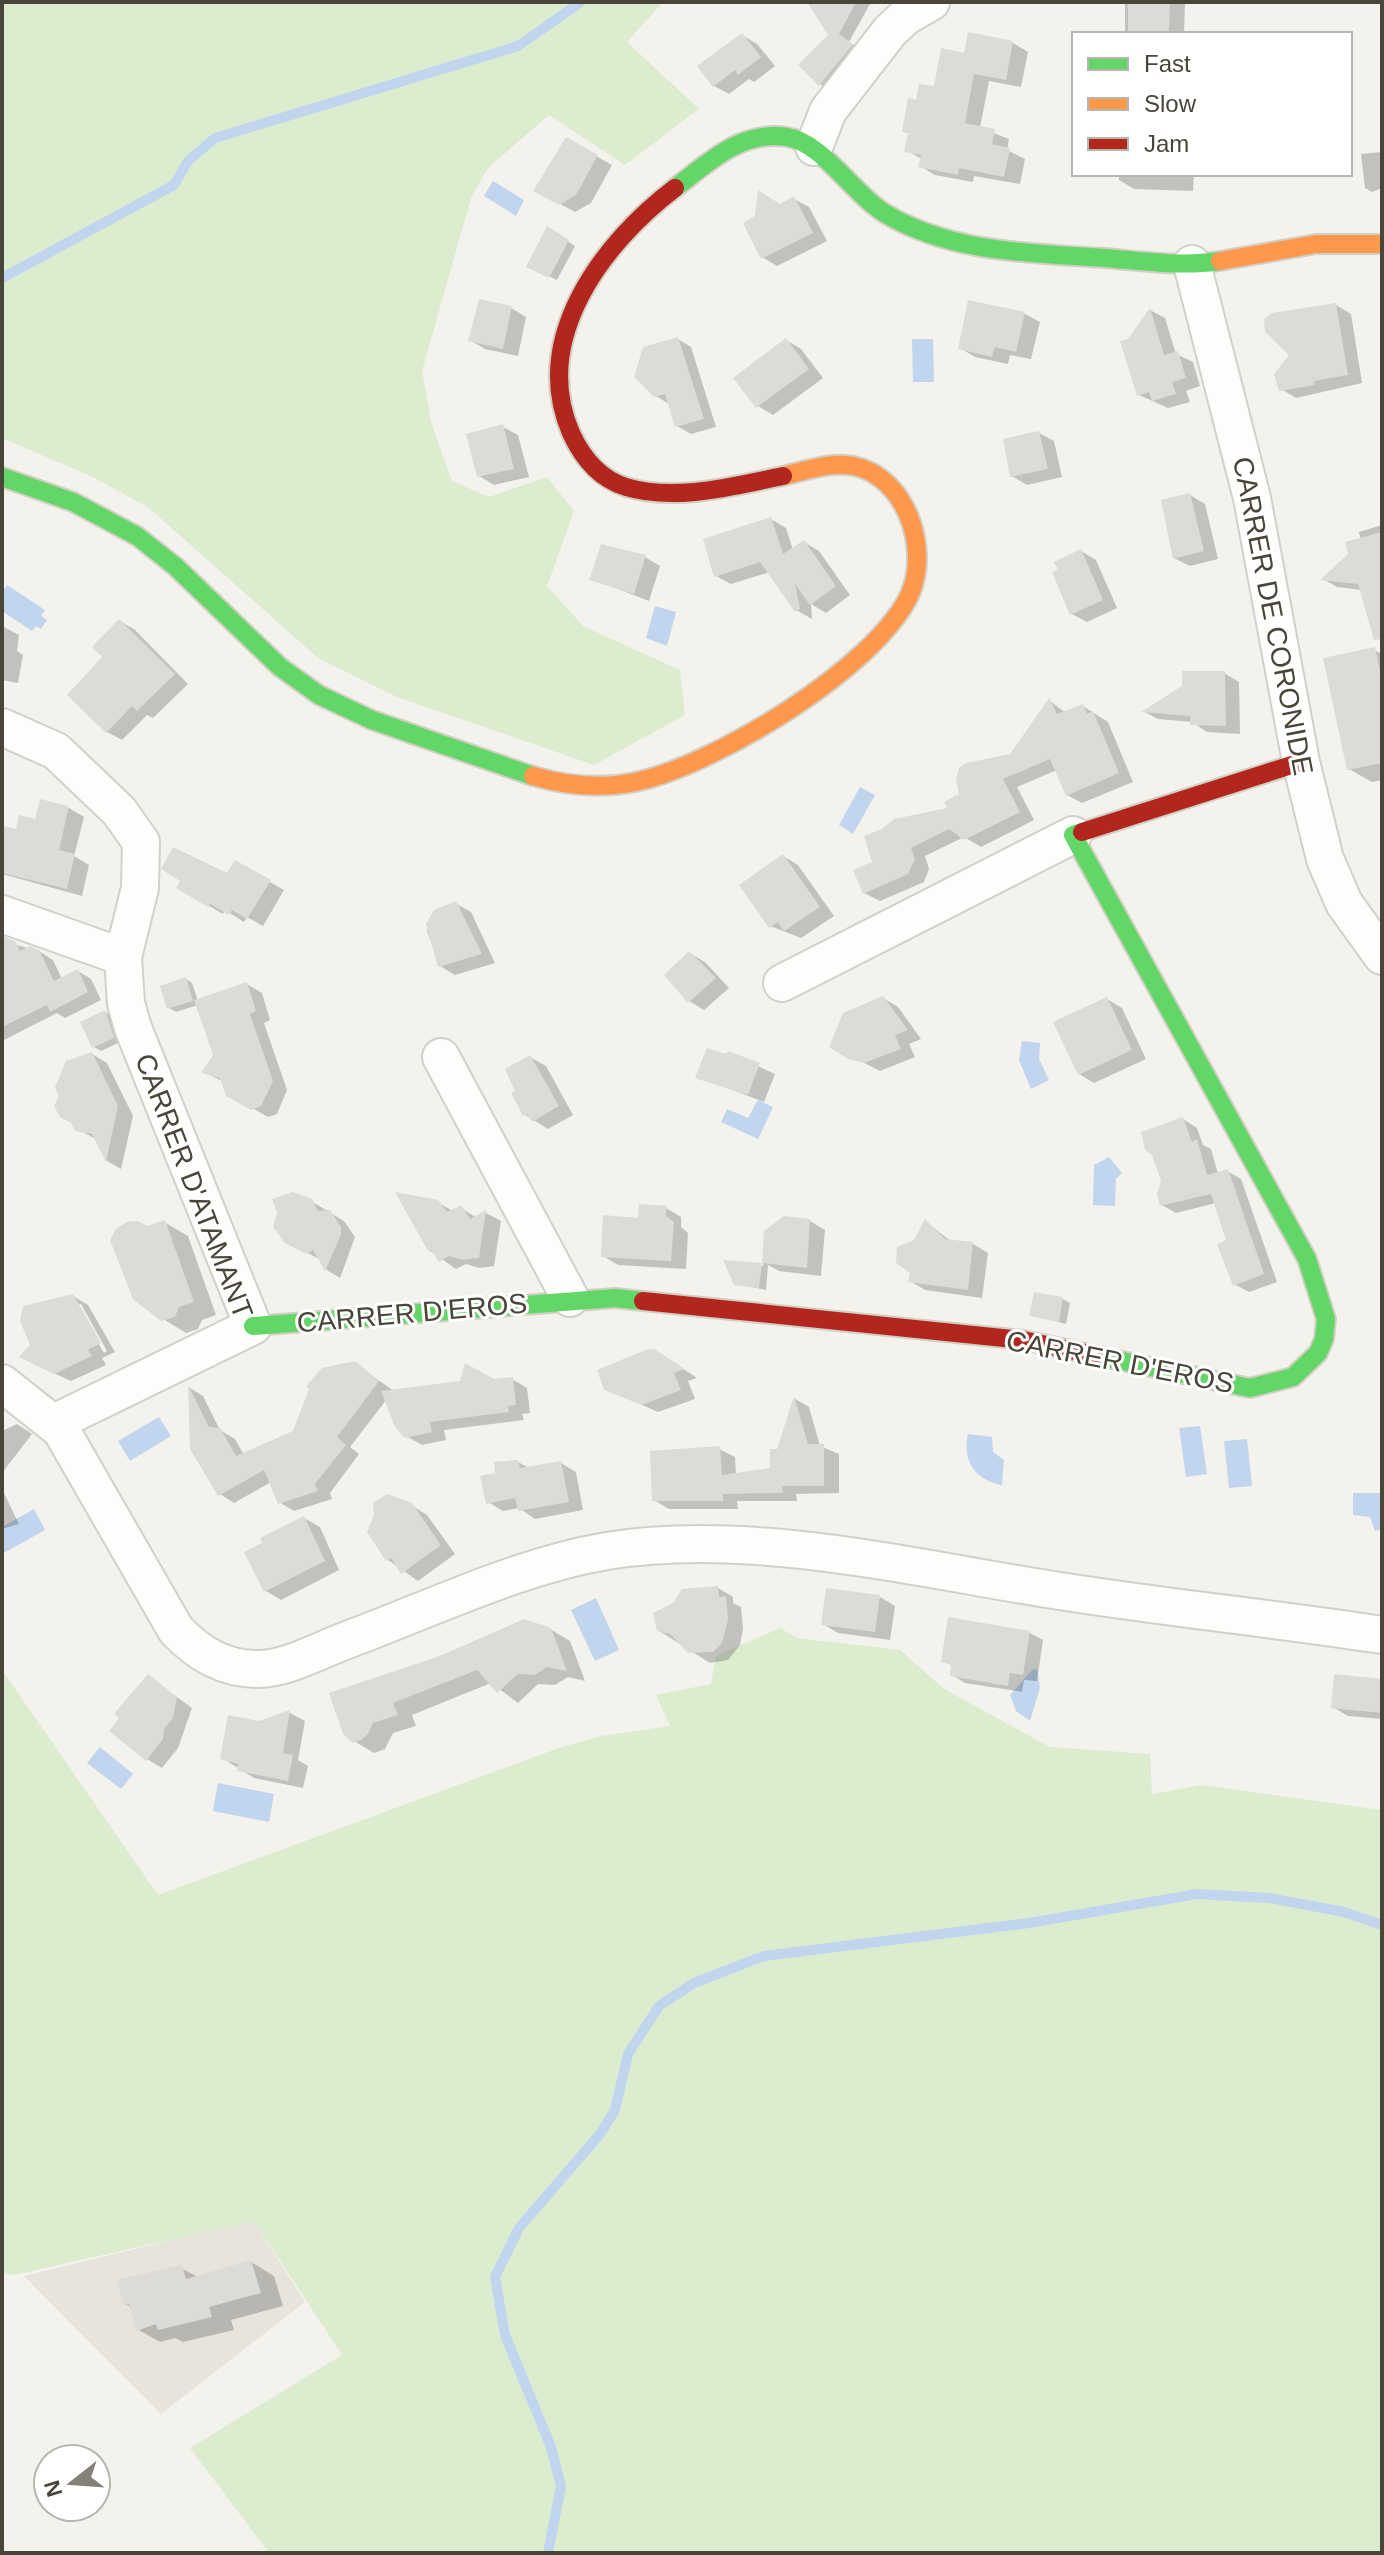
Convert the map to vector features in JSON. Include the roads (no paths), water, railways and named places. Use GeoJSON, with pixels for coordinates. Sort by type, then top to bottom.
{"type":"FeatureCollection","features":[{"type":"Feature","properties":{"kind":"street"},"geometry":{"type":"LineString","coordinates":[[814,147],[828,111],[890,31],[905,17],[931,2]]}},
{"type":"Feature","properties":{"kind":"street"},"geometry":{"type":"LineString","coordinates":[[2,477],[100,512],[152,546],[280,665],[320,695],[386,724],[546,779],[582,786],[619,785],[656,778],[721,748],[816,690],[853,660],[899,613],[909,595],[915,574],[915,538],[898,493],[880,475],[861,465],[841,464],[660,494],[624,488],[587,462],[564,413],[558,380],[565,328],[589,279],[623,235],[672,189],[738,143],[766,136],[789,137],[814,147],[870,204],[903,224],[1008,251],[1192,264],[1339,243],[1379,234]]}},
{"type":"Feature","properties":{"kind":"street","name":"CARRER DE CORONIDE"},"geometry":{"type":"LineString","coordinates":[[1192,264],[1252,498],[1301,762],[1332,880],[1362,931],[1382,956]]}},
{"type":"Feature","properties":{"kind":"street","name":"CARRER D'ATAMANT"},"geometry":{"type":"LineString","coordinates":[[2,727],[56,751],[119,811],[141,842],[140,888],[123,957],[126,1003],[133,1028],[253,1326],[54,1423]]}},
{"type":"Feature","properties":{"kind":"street"},"geometry":{"type":"LineString","coordinates":[[782,983],[1073,835],[1301,762]]}},
{"type":"Feature","properties":{"kind":"street","name":"CARRER D'EROS"},"geometry":{"type":"LineString","coordinates":[[253,1326],[570,1298],[615,1298],[1023,1340],[1250,1388],[1293,1377],[1305,1367],[1324,1339],[1326,1319],[1307,1259],[1073,835]]}},
{"type":"Feature","properties":{"kind":"street"},"geometry":{"type":"LineString","coordinates":[[2,914],[123,957]]}},
{"type":"Feature","properties":{"kind":"street","name":"CARRER D'EROS"},"geometry":{"type":"LineString","coordinates":[[441,1057],[570,1298]]}},
{"type":"Feature","properties":{"kind":"street"},"geometry":{"type":"LineString","coordinates":[[2,1383],[54,1423],[69,1443],[176,1630],[191,1646],[226,1665],[273,1667],[541,1568],[605,1551],[643,1547],[748,1546],[798,1550],[1051,1590],[1382,1635]]}},
{"type":"Feature","properties":{"kind":"water"},"geometry":{"type":"Polygon","coordinates":[[[493,181],[524,200],[516,216],[484,196],[493,181]]]}},
{"type":"Feature","properties":{"kind":"water"},"geometry":{"type":"Polygon","coordinates":[[[912,339],[933,339],[934,382],[913,382],[912,339]]]}},
{"type":"Feature","properties":{"kind":"water"},"geometry":{"type":"Polygon","coordinates":[[[7,585],[45,610],[41,616],[47,620],[41,629],[36,626],[32,631],[2,611],[2,593],[7,585]]]}},
{"type":"Feature","properties":{"kind":"water"},"geometry":{"type":"Polygon","coordinates":[[[655,606],[676,612],[667,646],[646,638],[655,606]]]}},
{"type":"Feature","properties":{"kind":"water"},"geometry":{"type":"Polygon","coordinates":[[[860,787],[875,795],[853,834],[839,825],[860,787]]]}},
{"type":"Feature","properties":{"kind":"water"},"geometry":{"type":"Polygon","coordinates":[[[1022,1041],[1040,1043],[1039,1059],[1049,1080],[1031,1089],[1019,1060],[1022,1041]]]}},
{"type":"Feature","properties":{"kind":"water"},"geometry":{"type":"Polygon","coordinates":[[[758,1100],[773,1107],[758,1139],[721,1122],[727,1109],[748,1118],[758,1100]]]}},
{"type":"Feature","properties":{"kind":"water"},"geometry":{"type":"Polygon","coordinates":[[[1109,1157],[1122,1173],[1116,1179],[1115,1206],[1093,1205],[1094,1165],[1109,1157]]]}},
{"type":"Feature","properties":{"kind":"water"},"geometry":{"type":"Polygon","coordinates":[[[159,1417],[171,1436],[130,1461],[118,1441],[159,1417]]]}},
{"type":"Feature","properties":{"kind":"water"},"geometry":{"type":"Polygon","coordinates":[[[1200,1426],[1207,1474],[1186,1477],[1179,1428],[1200,1426]]]}},
{"type":"Feature","properties":{"kind":"water"},"geometry":{"type":"Polygon","coordinates":[[[968,1434],[992,1437],[993,1452],[1004,1460],[1002,1485],[984,1479],[973,1468],[967,1453],[968,1434]]]}},
{"type":"Feature","properties":{"kind":"water"},"geometry":{"type":"Polygon","coordinates":[[[1247,1439],[1252,1486],[1229,1488],[1224,1441],[1247,1439]]]}},
{"type":"Feature","properties":{"kind":"water"},"geometry":{"type":"Polygon","coordinates":[[[1353,1493],[1382,1493],[1382,1529],[1375,1531],[1370,1517],[1353,1515],[1353,1493]]]}},
{"type":"Feature","properties":{"kind":"water"},"geometry":{"type":"Polygon","coordinates":[[[34,1509],[45,1530],[2,1554],[2,1527],[34,1509]]]}},
{"type":"Feature","properties":{"kind":"water"},"geometry":{"type":"Polygon","coordinates":[[[596,1598],[619,1650],[595,1661],[571,1610],[596,1598]]]}},
{"type":"Feature","properties":{"kind":"water"},"geometry":{"type":"Polygon","coordinates":[[[1037,1669],[1040,1688],[1030,1721],[1016,1711],[1010,1695],[1032,1670],[1037,1669]]]}},
{"type":"Feature","properties":{"kind":"water"},"geometry":{"type":"Polygon","coordinates":[[[100,1747],[133,1774],[121,1789],[87,1763],[100,1747]]]}},
{"type":"Feature","properties":{"kind":"water"},"geometry":{"type":"Polygon","coordinates":[[[218,1783],[274,1794],[269,1822],[213,1811],[218,1783]]]}},
{"type":"Feature","properties":{"kind":"waterway"},"geometry":{"type":"LineString","coordinates":[[2,278],[174,185],[188,161],[215,138],[518,46],[581,2]]}},
{"type":"Feature","properties":{"kind":"waterway"},"geometry":{"type":"LineString","coordinates":[[548,2553],[561,2486],[551,2447],[505,2335],[495,2277],[519,2228],[600,2134],[615,2110],[628,2054],[659,2006],[694,1983],[764,1956],[1029,1923],[1197,1894],[1269,1898],[1344,1912],[1382,1925]]}}]}
